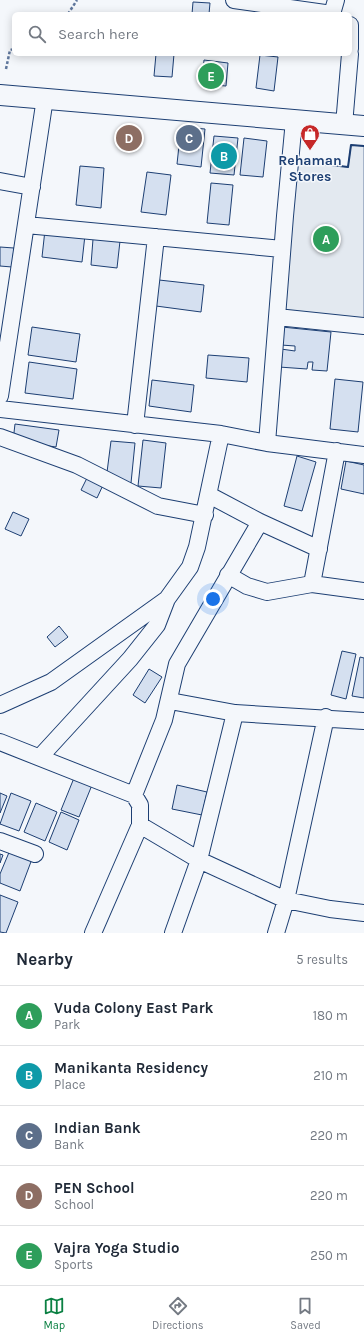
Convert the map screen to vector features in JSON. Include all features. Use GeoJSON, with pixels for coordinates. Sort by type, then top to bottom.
{"type":"FeatureCollection","features":[{"type":"Feature","properties":{"kind":"main road"},"geometry":{"type":"LineString","coordinates":[[0,95],[364,126]]}},
{"type":"Feature","properties":{"kind":"street"},"geometry":{"type":"LineString","coordinates":[[234,0],[319,12]]}},
{"type":"Feature","properties":{"kind":"street"},"geometry":{"type":"LineString","coordinates":[[333,12],[336,0]]}},
{"type":"Feature","properties":{"kind":"street"},"geometry":{"type":"LineString","coordinates":[[352,26],[364,27]]}},
{"type":"Feature","properties":{"kind":"street"},"geometry":{"type":"LineString","coordinates":[[344,125],[350,56]]}},
{"type":"Feature","properties":{"kind":"street"},"geometry":{"type":"LineString","coordinates":[[0,396],[45,98]]}},
{"type":"Feature","properties":{"kind":"street"},"geometry":{"type":"LineString","coordinates":[[267,443],[282,249],[294,120]]}},
{"type":"Feature","properties":{"kind":"street"},"geometry":{"type":"LineString","coordinates":[[0,181],[32,187]]}},
{"type":"Feature","properties":{"kind":"street"},"geometry":{"type":"LineString","coordinates":[[26,225],[282,249]]}},
{"type":"Feature","properties":{"kind":"street"},"geometry":{"type":"LineString","coordinates":[[135,425],[156,237]]}},
{"type":"Feature","properties":{"kind":"street"},"geometry":{"type":"LineString","coordinates":[[277,317],[364,326]]}},
{"type":"Feature","properties":{"kind":"street"},"geometry":{"type":"LineString","coordinates":[[0,409],[221,434],[267,443],[364,455]]}},
{"type":"Feature","properties":{"kind":"street"},"geometry":{"type":"LineString","coordinates":[[40,757],[130,659],[157,625],[167,599],[190,567],[198,547],[221,434]]}},
{"type":"Feature","properties":{"kind":"street"},"geometry":{"type":"LineString","coordinates":[[0,438],[77,465],[158,506],[205,515]]}},
{"type":"Feature","properties":{"kind":"street"},"geometry":{"type":"LineString","coordinates":[[312,584],[337,451]]}},
{"type":"Feature","properties":{"kind":"street"},"geometry":{"type":"LineString","coordinates":[[209,495],[260,522],[319,549]]}},
{"type":"Feature","properties":{"kind":"street"},"geometry":{"type":"LineString","coordinates":[[134,795],[156,742],[170,701],[177,664],[260,522]]}},
{"type":"Feature","properties":{"kind":"street"},"geometry":{"type":"LineString","coordinates":[[228,575],[247,586],[267,592],[312,584],[364,591]]}},
{"type":"Feature","properties":{"kind":"street"},"geometry":{"type":"LineString","coordinates":[[0,706],[51,682],[167,599]]}},
{"type":"Feature","properties":{"kind":"street"},"geometry":{"type":"LineString","coordinates":[[170,701],[235,713],[326,717],[364,721]]}},
{"type":"Feature","properties":{"kind":"street"},"geometry":{"type":"LineString","coordinates":[[173,933],[199,860],[235,713]]}},
{"type":"Feature","properties":{"kind":"street"},"geometry":{"type":"LineString","coordinates":[[276,933],[286,900],[326,717]]}},
{"type":"Feature","properties":{"kind":"street"},"geometry":{"type":"LineString","coordinates":[[0,742],[134,795],[140,805],[140,824],[93,933]]}},
{"type":"Feature","properties":{"kind":"street"},"geometry":{"type":"LineString","coordinates":[[140,824],[199,860],[286,900],[330,910],[364,913]]}},
{"type":"Feature","properties":{"kind":"street"},"geometry":{"type":"LineString","coordinates":[[0,841],[35,854]]}},
{"type":"Feature","properties":{"kind":"path"},"geometry":{"type":"LineString","coordinates":[[69,12],[77,0]]}},
{"type":"Feature","properties":{"kind":"path"},"geometry":{"type":"LineString","coordinates":[[6,69],[10,50],[12,50]]}},
{"type":"Feature","properties":{"kind":"shaded area"},"geometry":{"type":"Polygon","coordinates":[[[351,145],[364,146],[364,319],[281,310],[297,161],[348,167],[351,145]]]}},
{"type":"Feature","properties":{"kind":"building"},"geometry":{"type":"Polygon","coordinates":[[[193,2],[210,3],[209,12],[192,12],[193,2]]]}},
{"type":"Feature","properties":{"kind":"building"},"geometry":{"type":"Polygon","coordinates":[[[156,56],[174,56],[172,77],[154,76],[156,56]]]}},
{"type":"Feature","properties":{"kind":"building"},"geometry":{"type":"Polygon","coordinates":[[[260,56],[278,57],[274,91],[256,88],[260,56]]]}},
{"type":"Feature","properties":{"kind":"building"},"geometry":{"type":"Polygon","coordinates":[[[204,60],[228,63],[226,86],[202,84],[204,60]]]}},
{"type":"Feature","properties":{"kind":"building"},"geometry":{"type":"Polygon","coordinates":[[[181,127],[205,129],[201,167],[177,164],[181,127]]]}},
{"type":"Feature","properties":{"kind":"building"},"geometry":{"type":"Polygon","coordinates":[[[214,136],[238,138],[234,175],[210,173],[214,136]]]}},
{"type":"Feature","properties":{"kind":"building"},"geometry":{"type":"Polygon","coordinates":[[[244,138],[267,141],[263,177],[240,175],[244,138]]]}},
{"type":"Feature","properties":{"kind":"building"},"geometry":{"type":"Polygon","coordinates":[[[80,166],[104,168],[101,208],[76,205],[80,166]]]}},
{"type":"Feature","properties":{"kind":"building"},"geometry":{"type":"Polygon","coordinates":[[[147,172],[171,175],[166,215],[141,212],[147,172]]]}},
{"type":"Feature","properties":{"kind":"building"},"geometry":{"type":"Polygon","coordinates":[[[211,183],[233,185],[229,225],[207,223],[211,183]]]}},
{"type":"Feature","properties":{"kind":"building"},"geometry":{"type":"Polygon","coordinates":[[[45,230],[85,235],[82,262],[42,257],[45,230]]]}},
{"type":"Feature","properties":{"kind":"building"},"geometry":{"type":"Polygon","coordinates":[[[93,239],[120,241],[117,268],[91,265],[93,239]]]}},
{"type":"Feature","properties":{"kind":"building"},"geometry":{"type":"Polygon","coordinates":[[[0,247],[14,248],[12,267],[0,266],[0,247]]]}},
{"type":"Feature","properties":{"kind":"building"},"geometry":{"type":"Polygon","coordinates":[[[159,280],[204,285],[201,312],[156,306],[159,280]]]}},
{"type":"Feature","properties":{"kind":"building"},"geometry":{"type":"Polygon","coordinates":[[[32,327],[80,334],[76,362],[28,355],[32,327]]]}},
{"type":"Feature","properties":{"kind":"building"},"geometry":{"type":"Polygon","coordinates":[[[282,327],[331,332],[327,371],[312,370],[313,362],[308,362],[307,369],[279,367],[281,349],[295,351],[295,346],[281,345],[282,327]]]}},
{"type":"Feature","properties":{"kind":"building"},"geometry":{"type":"Polygon","coordinates":[[[208,355],[249,358],[247,382],[206,378],[208,355]]]}},
{"type":"Feature","properties":{"kind":"building"},"geometry":{"type":"Polygon","coordinates":[[[29,362],[77,369],[73,399],[25,393],[29,362]]]}},
{"type":"Feature","properties":{"kind":"building"},"geometry":{"type":"Polygon","coordinates":[[[335,379],[363,382],[358,432],[330,429],[335,379]]]}},
{"type":"Feature","properties":{"kind":"building"},"geometry":{"type":"Polygon","coordinates":[[[152,380],[194,385],[191,412],[149,406],[152,380]]]}},
{"type":"Feature","properties":{"kind":"building"},"geometry":{"type":"Polygon","coordinates":[[[15,424],[59,430],[56,447],[13,441],[15,424]]]}},
{"type":"Feature","properties":{"kind":"building"},"geometry":{"type":"Polygon","coordinates":[[[143,440],[166,443],[161,488],[138,486],[143,440]]]}},
{"type":"Feature","properties":{"kind":"building"},"geometry":{"type":"Polygon","coordinates":[[[111,441],[135,443],[131,483],[106,480],[111,441]]]}},
{"type":"Feature","properties":{"kind":"building"},"geometry":{"type":"Polygon","coordinates":[[[297,456],[316,462],[302,511],[284,506],[297,456]]]}},
{"type":"Feature","properties":{"kind":"building"},"geometry":{"type":"Polygon","coordinates":[[[346,461],[364,465],[364,494],[341,489],[346,461]]]}},
{"type":"Feature","properties":{"kind":"building"},"geometry":{"type":"Polygon","coordinates":[[[88,476],[104,483],[97,498],[81,490],[88,476]]]}},
{"type":"Feature","properties":{"kind":"building"},"geometry":{"type":"Polygon","coordinates":[[[13,512],[29,519],[21,536],[5,529],[13,512]]]}},
{"type":"Feature","properties":{"kind":"building"},"geometry":{"type":"Polygon","coordinates":[[[59,626],[68,637],[55,647],[47,637],[59,626]]]}},
{"type":"Feature","properties":{"kind":"building"},"geometry":{"type":"Polygon","coordinates":[[[342,651],[356,654],[346,699],[331,695],[342,651]]]}},
{"type":"Feature","properties":{"kind":"building"},"geometry":{"type":"Polygon","coordinates":[[[360,657],[364,658],[364,698],[352,696],[360,657]]]}},
{"type":"Feature","properties":{"kind":"building"},"geometry":{"type":"Polygon","coordinates":[[[149,669],[162,677],[145,703],[133,695],[149,669]]]}},
{"type":"Feature","properties":{"kind":"building"},"geometry":{"type":"Polygon","coordinates":[[[74,778],[92,785],[79,817],[61,810],[74,778]]]}},
{"type":"Feature","properties":{"kind":"building"},"geometry":{"type":"Polygon","coordinates":[[[177,785],[207,792],[202,815],[172,809],[177,785]]]}},
{"type":"Feature","properties":{"kind":"building"},"geometry":{"type":"Polygon","coordinates":[[[0,793],[7,796],[0,813],[0,793]]]}},
{"type":"Feature","properties":{"kind":"building"},"geometry":{"type":"Polygon","coordinates":[[[11,793],[31,801],[19,831],[0,824],[11,793]]]}},
{"type":"Feature","properties":{"kind":"building"},"geometry":{"type":"Polygon","coordinates":[[[36,803],[57,812],[45,841],[24,832],[36,803]]]}},
{"type":"Feature","properties":{"kind":"building"},"geometry":{"type":"Polygon","coordinates":[[[61,812],[79,820],[67,850],[49,842],[61,812]]]}},
{"type":"Feature","properties":{"kind":"building"},"geometry":{"type":"Polygon","coordinates":[[[10,850],[32,859],[20,891],[0,883],[0,874],[10,850]]]}},
{"type":"Feature","properties":{"kind":"building"},"geometry":{"type":"Polygon","coordinates":[[[0,854],[3,855],[0,863],[0,854]]]}},
{"type":"Feature","properties":{"kind":"building"},"geometry":{"type":"Polygon","coordinates":[[[0,895],[18,902],[6,933],[0,932],[0,895]]]}},
{"type":"Feature","properties":{"kind":"wall"},"geometry":{"type":"LineString","coordinates":[[297,162],[348,167],[351,145],[364,146]]}},
{"type":"Feature","properties":{"kind":"place","name":"Vajra Yoga Studio"},"geometry":{"type":"Point","coordinates":[211,76]}},
{"type":"Feature","properties":{"kind":"place","name":"PEN School"},"geometry":{"type":"Point","coordinates":[129,138]}},
{"type":"Feature","properties":{"kind":"place","name":"Indian Bank"},"geometry":{"type":"Point","coordinates":[189,138]}},
{"type":"Feature","properties":{"kind":"place","name":"Rehaman Stores"},"geometry":{"type":"Point","coordinates":[310,151]}},
{"type":"Feature","properties":{"kind":"place","name":"Manikanta Residency"},"geometry":{"type":"Point","coordinates":[224,156]}},
{"type":"Feature","properties":{"kind":"place","name":"Vuda Colony East Park"},"geometry":{"type":"Point","coordinates":[326,239]}}]}
